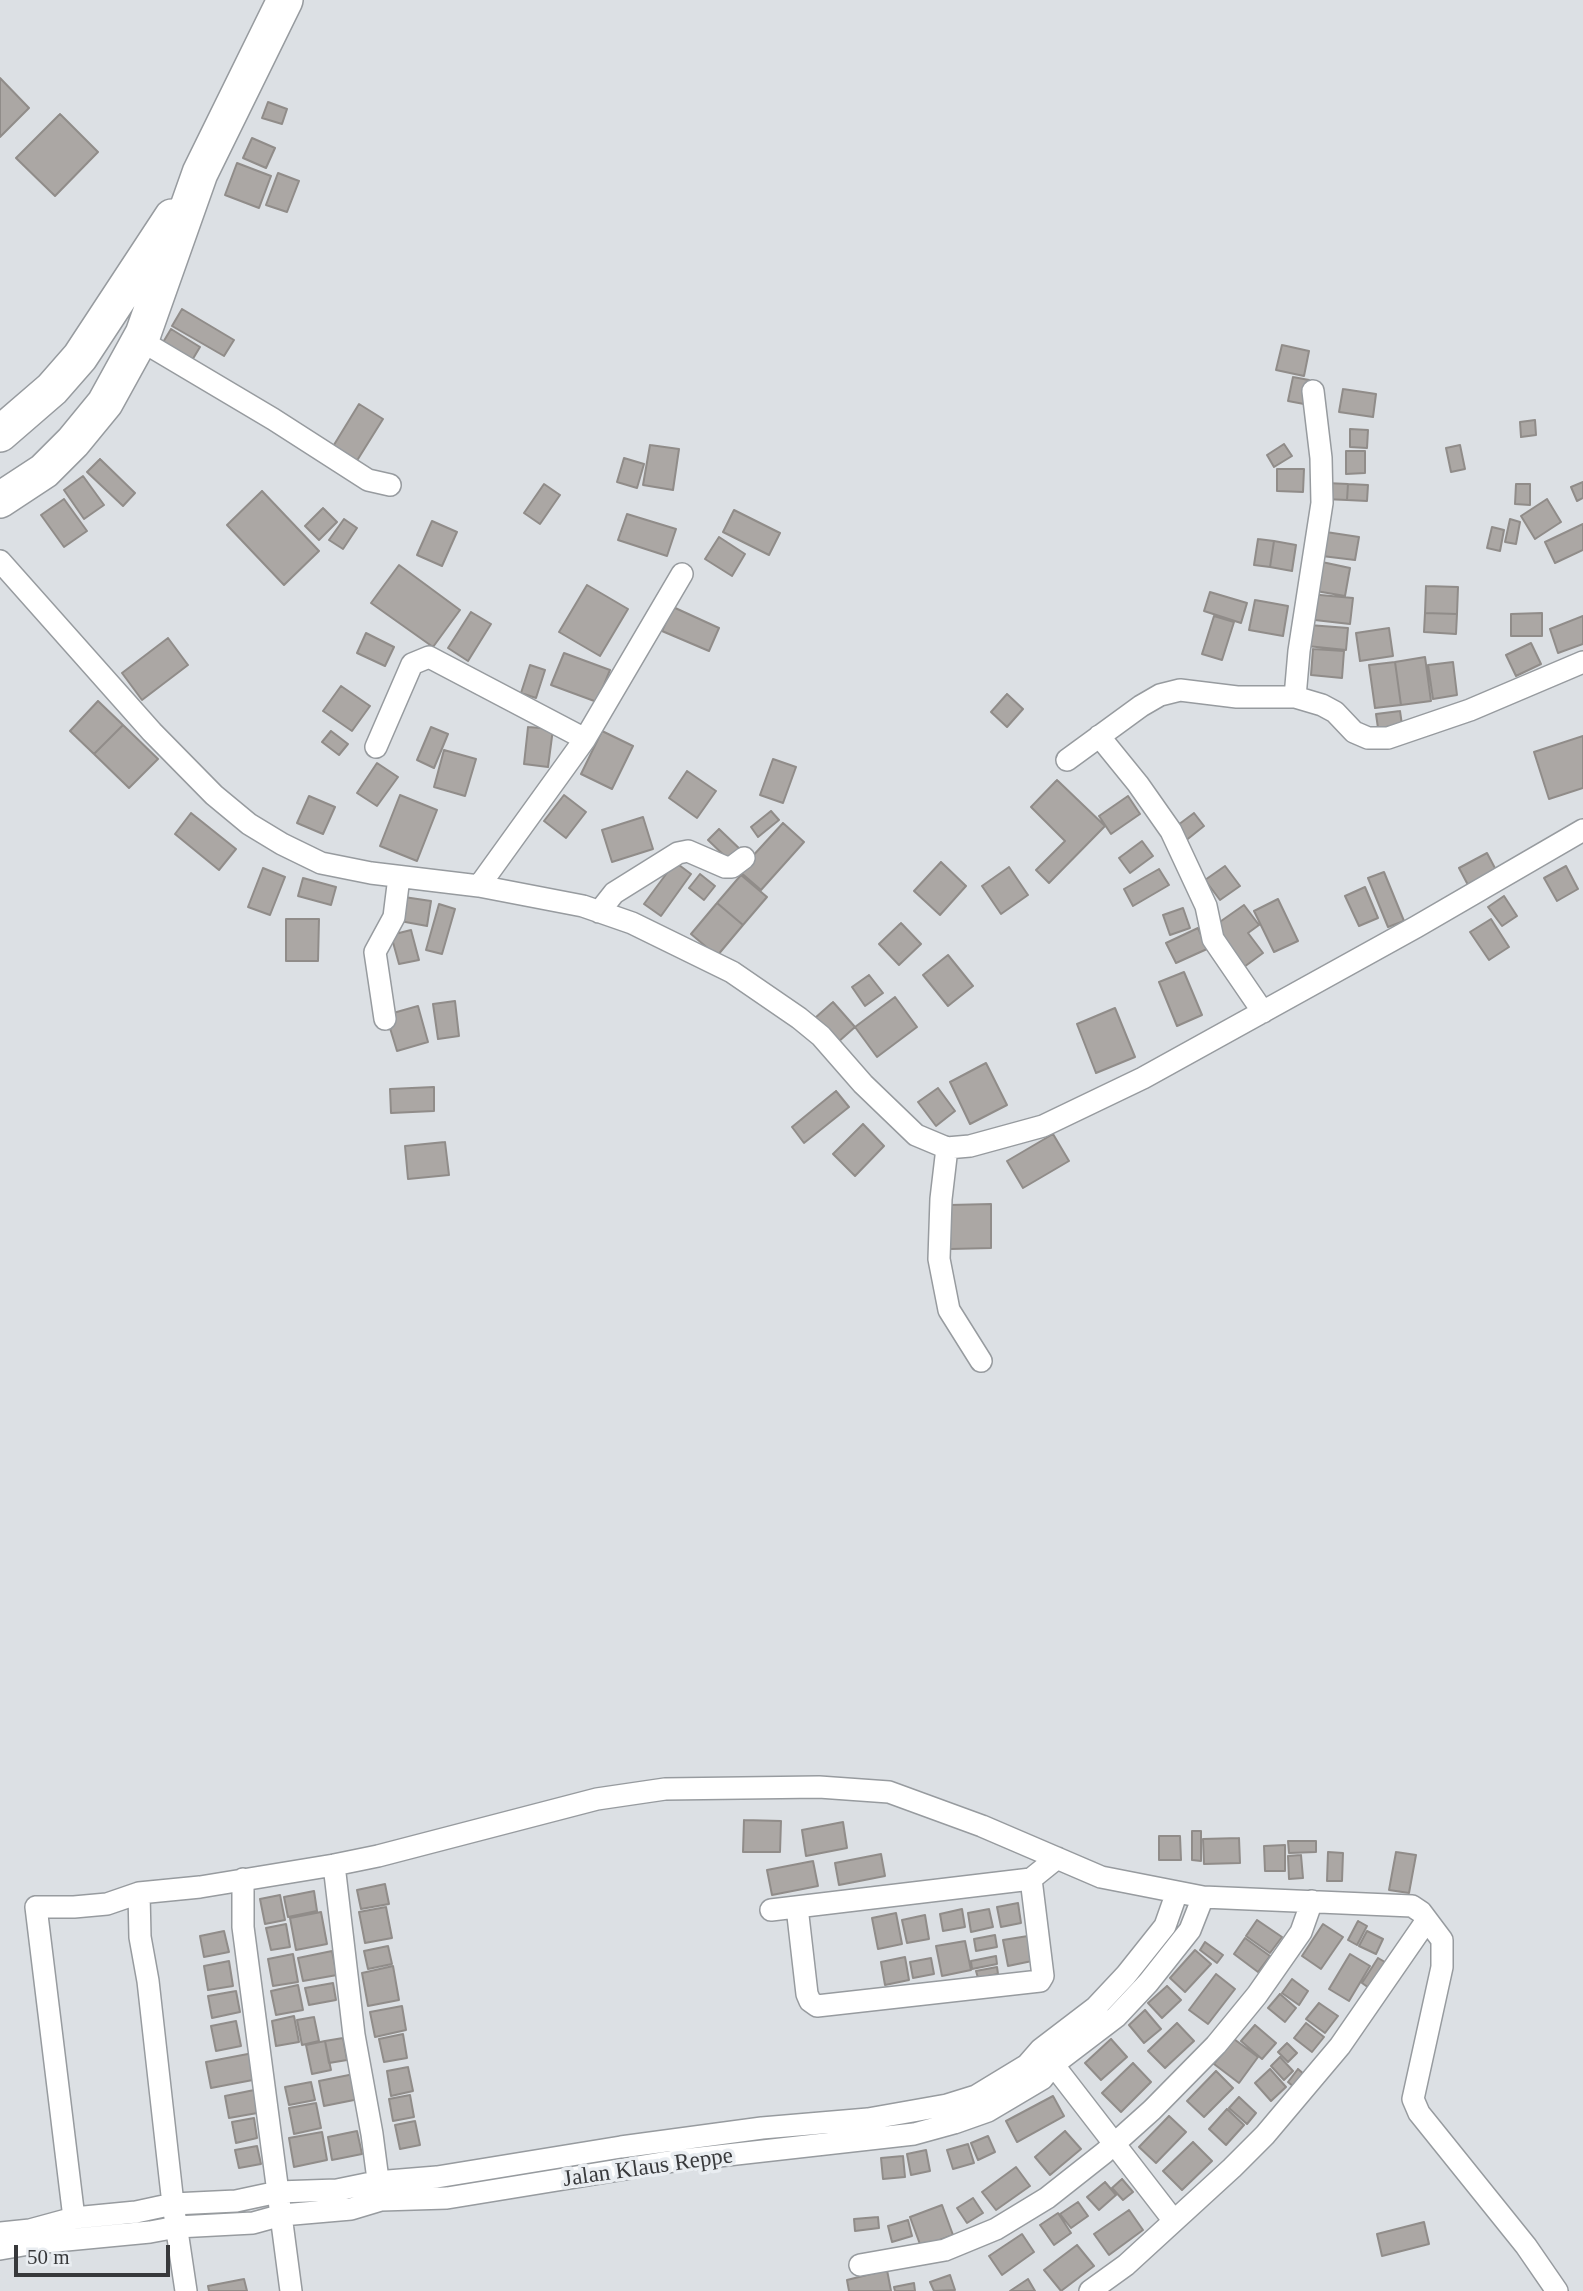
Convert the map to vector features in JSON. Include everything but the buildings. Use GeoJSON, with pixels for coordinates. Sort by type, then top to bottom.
{"type":"FeatureCollection","features":[{"type":"Feature","properties":{"kind":"highway"},"geometry":{"type":"LineString","coordinates":[[0,500],[44,471],[73,442],[105,403],[140,340],[200,173],[285,0]]}},
{"type":"Feature","properties":{"kind":"highway"},"geometry":{"type":"LineString","coordinates":[[0,434],[52,389],[80,357],[200,173]]}},
{"type":"Feature","properties":{"kind":"street"},"geometry":{"type":"LineString","coordinates":[[140,340],[273,419],[368,480],[390,485]]}},
{"type":"Feature","properties":{"kind":"street"},"geometry":{"type":"LineString","coordinates":[[1295,697],[1299,651],[1322,503],[1321,458],[1313,391]]}},
{"type":"Feature","properties":{"kind":"street"},"geometry":{"type":"LineString","coordinates":[[0,561],[152,732],[214,795],[250,824],[282,844],[321,863],[399,877],[480,886],[583,906],[632,923],[743,980],[799,1018],[821,1036],[863,1084],[916,1135],[947,1148],[970,1146],[1043,1126],[1143,1078],[1416,927],[1583,830]]}},
{"type":"Feature","properties":{"kind":"street"},"geometry":{"type":"LineString","coordinates":[[480,886],[585,739],[682,574]]}},
{"type":"Feature","properties":{"kind":"street"},"geometry":{"type":"LineString","coordinates":[[376,747],[412,664],[429,657],[585,739]]}},
{"type":"Feature","properties":{"kind":"street"},"geometry":{"type":"LineString","coordinates":[[1067,760],[1141,706],[1160,695],[1180,690],[1237,697],[1295,697],[1335,712],[1354,732],[1368,738],[1388,738],[1470,710],[1583,662]]}},
{"type":"Feature","properties":{"kind":"street"},"geometry":{"type":"LineString","coordinates":[[1099,736],[1171,831],[1206,906],[1213,939],[1263,1012]]}},
{"type":"Feature","properties":{"kind":"street"},"geometry":{"type":"LineString","coordinates":[[599,912],[614,893],[678,853],[688,851],[725,867],[732,867],[744,858]]}},
{"type":"Feature","properties":{"kind":"street"},"geometry":{"type":"LineString","coordinates":[[385,1019],[375,952],[394,917],[399,877]]}},
{"type":"Feature","properties":{"kind":"street"},"geometry":{"type":"LineString","coordinates":[[947,1148],[941,1199],[939,1259],[950,1310],[981,1361]]}},
{"type":"Feature","properties":{"kind":"street"},"geometry":{"type":"LineString","coordinates":[[74,2218],[36,1907],[107,1904],[139,1893],[200,1887],[334,1865],[597,1799],[665,1789],[819,1787],[889,1792],[982,1826],[1101,1877],[1203,1897],[1412,1906],[1442,1940],[1442,1967],[1413,2099],[1419,2113],[1526,2246],[1557,2291]]}},
{"type":"Feature","properties":{"kind":"street"},"geometry":{"type":"LineString","coordinates":[[771,1910],[1031,1880],[1057,1858]]}},
{"type":"Feature","properties":{"kind":"street"},"geometry":{"type":"LineString","coordinates":[[334,1865],[354,2035],[372,2134],[379,2191]]}},
{"type":"Feature","properties":{"kind":"street"},"geometry":{"type":"LineString","coordinates":[[243,1879],[243,1927],[291,2291]]}},
{"type":"Feature","properties":{"kind":"street"},"geometry":{"type":"LineString","coordinates":[[797,1907],[807,1994],[817,2007],[1027,1983],[1040,1981],[1043,1976],[1031,1880]]}},
{"type":"Feature","properties":{"kind":"street","name":"Jalan Klaus Reppe"},"geometry":{"type":"LineString","coordinates":[[1047,2057],[1126,1975],[1165,1926],[1177,1892]]}},
{"type":"Feature","properties":{"kind":"street"},"geometry":{"type":"LineString","coordinates":[[139,1893],[140,1937],[152,2013],[173,2204],[186,2291]]}},
{"type":"Feature","properties":{"kind":"street","name":"Jalan Klaus Reppe"},"geometry":{"type":"LineString","coordinates":[[0,2233],[30,2230],[74,2218],[136,2212],[173,2204],[236,2201],[278,2192],[379,2191],[437,2177],[621,2147],[762,2128],[868,2119],[947,2105],[976,2096],[1116,2017],[1148,1983],[1190,1930],[1203,1897]]}},
{"type":"Feature","properties":{"kind":"street"},"geometry":{"type":"LineString","coordinates":[[860,2265],[945,2250],[996,2230],[1047,2198],[1115,2143],[1216,2045],[1257,1995],[1301,1932],[1312,1901]]}},
{"type":"Feature","properties":{"kind":"street"},"geometry":{"type":"LineString","coordinates":[[1090,2291],[1126,2264],[1265,2136],[1340,2046],[1427,1920]]}},
{"type":"Feature","properties":{"kind":"street"},"geometry":{"type":"LineString","coordinates":[[1047,2057],[1174,2221]]}},
{"type":"Feature","properties":{"kind":"street","name":"Jalan Klaus Reppe"},"geometry":{"type":"LineString","coordinates":[[0,2249],[177,2227],[253,2223],[282,2215],[351,2209],[379,2191]]}}]}
